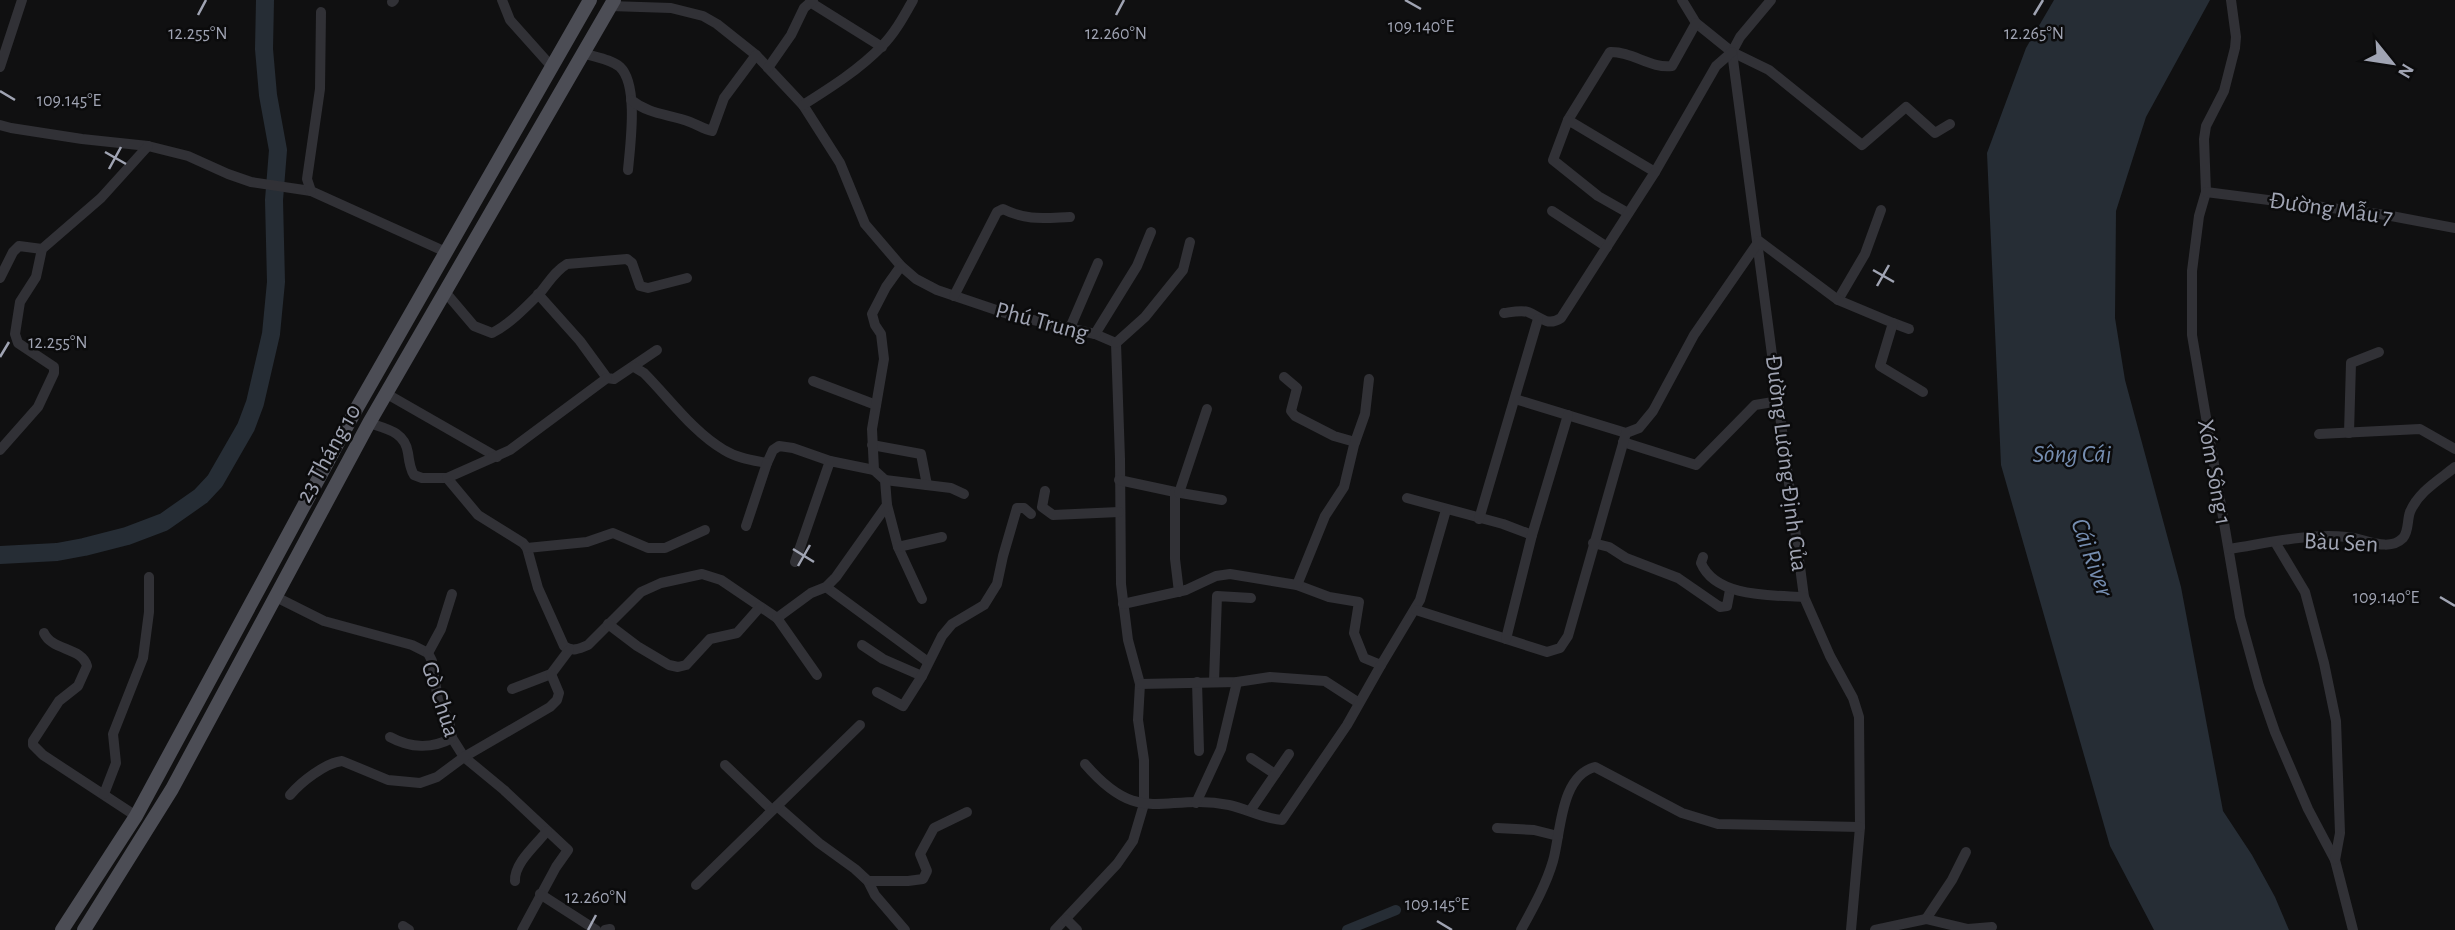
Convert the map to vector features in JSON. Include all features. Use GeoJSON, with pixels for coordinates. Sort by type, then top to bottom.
{"type":"FeatureCollection","features":[{"type":"Feature","properties":{"kind":"main road","name":"23 Tháng 10"},"geometry":{"type":"LineString","coordinates":[[63,930],[136,816],[350,421],[590,0]]}},
{"type":"Feature","properties":{"kind":"main road","name":"23 Tháng 10"},"geometry":{"type":"LineString","coordinates":[[85,930],[172,789],[369,423],[612,3]]}},
{"type":"Feature","properties":{"kind":"main road"},"geometry":{"type":"LineString","coordinates":[[446,252],[464,262]]}},
{"type":"Feature","properties":{"kind":"street"},"geometry":{"type":"LineString","coordinates":[[0,67],[5,39],[22,0]]}},
{"type":"Feature","properties":{"kind":"street"},"geometry":{"type":"LineString","coordinates":[[803,105],[835,85],[882,47],[913,0]]}},
{"type":"Feature","properties":{"kind":"street"},"geometry":{"type":"LineString","coordinates":[[1682,0],[1696,23],[1732,52],[1769,69],[1862,145],[1906,107],[1935,133],[1950,124]]}},
{"type":"Feature","properties":{"kind":"street"},"geometry":{"type":"LineString","coordinates":[[1504,313],[1521,311],[1545,322],[1561,318],[1655,172],[1716,66],[1732,52],[1740,37],[1771,0]]}},
{"type":"Feature","properties":{"kind":"street","name":"Xóm Sông 1"},"geometry":{"type":"LineString","coordinates":[[2231,0],[2235,48],[2224,91],[2206,126],[2203,148],[2206,191],[2199,216],[2192,271],[2192,335],[2240,617],[2259,687],[2275,732],[2308,809],[2335,860],[2353,930]]}},
{"type":"Feature","properties":{"kind":"street"},"geometry":{"type":"LineString","coordinates":[[499,1],[510,20],[552,67]]}},
{"type":"Feature","properties":{"kind":"street"},"geometry":{"type":"LineString","coordinates":[[768,68],[791,35],[804,8],[811,1],[882,47]]}},
{"type":"Feature","properties":{"kind":"street","name":"Phú Trung"},"geometry":{"type":"LineString","coordinates":[[612,3],[671,8],[703,16],[756,55],[803,105],[840,163],[865,224],[901,266],[928,286],[1011,315],[1095,334],[1116,343],[1123,604],[1128,640],[1140,684],[1138,720],[1144,760],[1144,804],[1138,829],[1126,851],[1055,930]]}},
{"type":"Feature","properties":{"kind":"street"},"geometry":{"type":"LineString","coordinates":[[311,191],[307,178],[320,89],[321,12]]}},
{"type":"Feature","properties":{"kind":"street"},"geometry":{"type":"LineString","coordinates":[[1628,213],[1598,196],[1553,160],[1569,120],[1610,52],[1672,66],[1696,23]]}},
{"type":"Feature","properties":{"kind":"street","name":"Đường Lương Định Của"},"geometry":{"type":"LineString","coordinates":[[1732,52],[1804,597],[1830,656],[1853,698],[1859,717],[1860,827],[1851,930]]}},
{"type":"Feature","properties":{"kind":"street"},"geometry":{"type":"LineString","coordinates":[[583,53],[622,69],[631,100],[628,170]]}},
{"type":"Feature","properties":{"kind":"street"},"geometry":{"type":"LineString","coordinates":[[631,100],[665,117],[712,131],[724,98],[756,55]]}},
{"type":"Feature","properties":{"kind":"street"},"geometry":{"type":"LineString","coordinates":[[1569,120],[1655,172]]}},
{"type":"Feature","properties":{"kind":"street"},"geometry":{"type":"LineString","coordinates":[[0,125],[82,139],[148,146],[188,156],[251,181],[311,191],[446,252]]}},
{"type":"Feature","properties":{"kind":"street"},"geometry":{"type":"LineString","coordinates":[[0,450],[38,407],[54,373],[54,367],[18,343],[15,334],[20,302],[36,276],[43,249],[101,198],[148,146]]}},
{"type":"Feature","properties":{"kind":"street","name":"Đường Mẫu 7"},"geometry":{"type":"LineString","coordinates":[[2206,191],[2386,215],[2455,228]]}},
{"type":"Feature","properties":{"kind":"street"},"geometry":{"type":"LineString","coordinates":[[954,296],[997,212],[1003,209],[1020,218],[1029,219],[1070,217]]}},
{"type":"Feature","properties":{"kind":"street"},"geometry":{"type":"LineString","coordinates":[[1838,300],[1865,254],[1881,210]]}},
{"type":"Feature","properties":{"kind":"street"},"geometry":{"type":"LineString","coordinates":[[1552,211],[1607,247]]}},
{"type":"Feature","properties":{"kind":"street"},"geometry":{"type":"LineString","coordinates":[[1095,334],[1137,266],[1152,232]]}},
{"type":"Feature","properties":{"kind":"street"},"geometry":{"type":"LineString","coordinates":[[1416,610],[1547,652],[1560,648],[1568,636],[1625,437],[1639,428],[1653,411],[1694,335],[1759,241],[1838,300],[1909,329]]}},
{"type":"Feature","properties":{"kind":"street"},"geometry":{"type":"LineString","coordinates":[[1116,343],[1145,317],[1183,270],[1190,242]]}},
{"type":"Feature","properties":{"kind":"street"},"geometry":{"type":"LineString","coordinates":[[0,278],[19,246],[43,249]]}},
{"type":"Feature","properties":{"kind":"street"},"geometry":{"type":"LineString","coordinates":[[446,293],[474,326],[492,333],[509,322],[560,268],[567,264],[628,259],[640,286],[648,288],[687,278]]}},
{"type":"Feature","properties":{"kind":"street"},"geometry":{"type":"LineString","coordinates":[[1070,328],[1098,263]]}},
{"type":"Feature","properties":{"kind":"street"},"geometry":{"type":"LineString","coordinates":[[874,470],[872,445],[884,359],[881,334],[872,314],[901,266]]}},
{"type":"Feature","properties":{"kind":"street"},"geometry":{"type":"LineString","coordinates":[[538,294],[580,341],[607,378]]}},
{"type":"Feature","properties":{"kind":"street"},"geometry":{"type":"LineString","coordinates":[[1479,519],[1538,319]]}},
{"type":"Feature","properties":{"kind":"street"},"geometry":{"type":"LineString","coordinates":[[1894,323],[1880,366],[1923,392]]}},
{"type":"Feature","properties":{"kind":"street"},"geometry":{"type":"LineString","coordinates":[[369,423],[396,432],[405,440],[414,475],[422,478],[447,478],[497,457],[607,378],[614,379],[657,350]]}},
{"type":"Feature","properties":{"kind":"street"},"geometry":{"type":"LineString","coordinates":[[2349,433],[2351,362],[2379,352]]}},
{"type":"Feature","properties":{"kind":"street"},"geometry":{"type":"LineString","coordinates":[[634,367],[644,373],[713,443],[738,457],[767,463]]}},
{"type":"Feature","properties":{"kind":"street"},"geometry":{"type":"LineString","coordinates":[[1284,377],[1297,388],[1291,411],[1295,416],[1334,436],[1355,442]]}},
{"type":"Feature","properties":{"kind":"street"},"geometry":{"type":"LineString","coordinates":[[1297,585],[1325,516],[1344,487],[1365,414],[1369,379]]}},
{"type":"Feature","properties":{"kind":"street"},"geometry":{"type":"LineString","coordinates":[[813,381],[876,405]]}},
{"type":"Feature","properties":{"kind":"street"},"geometry":{"type":"LineString","coordinates":[[387,394],[497,457]]}},
{"type":"Feature","properties":{"kind":"street"},"geometry":{"type":"LineString","coordinates":[[1515,399],[1568,415],[1696,465],[1755,405],[1779,401]]}},
{"type":"Feature","properties":{"kind":"street"},"geometry":{"type":"LineString","coordinates":[[1179,592],[1175,559],[1177,493],[1207,409]]}},
{"type":"Feature","properties":{"kind":"street"},"geometry":{"type":"LineString","coordinates":[[1506,639],[1532,535],[1568,415]]}},
{"type":"Feature","properties":{"kind":"street"},"geometry":{"type":"LineString","coordinates":[[2319,434],[2420,429],[2455,449]]}},
{"type":"Feature","properties":{"kind":"street"},"geometry":{"type":"LineString","coordinates":[[872,445],[921,453],[927,485]]}},
{"type":"Feature","properties":{"kind":"street"},"geometry":{"type":"LineString","coordinates":[[746,526],[767,463],[773,450],[779,446],[874,470],[885,480],[951,488],[964,494]]}},
{"type":"Feature","properties":{"kind":"street"},"geometry":{"type":"LineString","coordinates":[[795,562],[830,461]]}},
{"type":"Feature","properties":{"kind":"street","name":"Bàu Sen"},"geometry":{"type":"LineString","coordinates":[[2229,549],[2317,535],[2349,537],[2385,545],[2402,540],[2406,534],[2410,513],[2420,496],[2455,467]]}},
{"type":"Feature","properties":{"kind":"street"},"geometry":{"type":"LineString","coordinates":[[447,478],[478,515],[523,542],[538,588],[564,646],[569,650],[578,650],[588,645],[646,589],[702,574],[721,580],[777,618],[817,675]]}},
{"type":"Feature","properties":{"kind":"street"},"geometry":{"type":"LineString","coordinates":[[885,480],[887,505],[898,547],[922,599]]}},
{"type":"Feature","properties":{"kind":"street"},"geometry":{"type":"LineString","coordinates":[[1119,480],[1222,500]]}},
{"type":"Feature","properties":{"kind":"street"},"geometry":{"type":"LineString","coordinates":[[1045,491],[1042,507],[1053,515],[1119,512]]}},
{"type":"Feature","properties":{"kind":"street"},"geometry":{"type":"LineString","coordinates":[[1408,498],[1503,524],[1532,535]]}},
{"type":"Feature","properties":{"kind":"street"},"geometry":{"type":"LineString","coordinates":[[777,618],[811,593],[826,587],[845,568],[887,505]]}},
{"type":"Feature","properties":{"kind":"street"},"geometry":{"type":"LineString","coordinates":[[877,692],[903,706],[947,630],[952,624],[984,605],[997,584],[1017,508],[1024,508],[1031,514]]}},
{"type":"Feature","properties":{"kind":"street"},"geometry":{"type":"LineString","coordinates":[[1085,764],[1116,795],[1144,804],[1228,805],[1273,820],[1282,820],[1348,725],[1381,665],[1416,610],[1446,510]]}},
{"type":"Feature","properties":{"kind":"street"},"geometry":{"type":"LineString","coordinates":[[527,548],[587,542],[613,533],[648,548],[665,548],[705,530]]}},
{"type":"Feature","properties":{"kind":"street"},"geometry":{"type":"LineString","coordinates":[[898,547],[942,537]]}},
{"type":"Feature","properties":{"kind":"street"},"geometry":{"type":"LineString","coordinates":[[2275,542],[2305,592],[2336,720],[2340,833],[2335,860]]}},
{"type":"Feature","properties":{"kind":"street"},"geometry":{"type":"LineString","coordinates":[[1594,543],[1678,578],[1720,607],[1727,606],[1730,590]]}},
{"type":"Feature","properties":{"kind":"street"},"geometry":{"type":"LineString","coordinates":[[1703,556],[1701,563],[1705,571],[1730,590],[1804,597]]}},
{"type":"Feature","properties":{"kind":"street"},"geometry":{"type":"LineString","coordinates":[[1123,604],[1179,592],[1216,576],[1230,574],[1297,585],[1329,597],[1359,602],[1354,633],[1364,658],[1381,665]]}},
{"type":"Feature","properties":{"kind":"street"},"geometry":{"type":"LineString","coordinates":[[104,794],[116,763],[113,734],[143,658],[149,612],[149,577]]}},
{"type":"Feature","properties":{"kind":"street"},"geometry":{"type":"LineString","coordinates":[[826,587],[928,662]]}},
{"type":"Feature","properties":{"kind":"street"},"geometry":{"type":"LineString","coordinates":[[428,653],[441,629],[452,594]]}},
{"type":"Feature","properties":{"kind":"street"},"geometry":{"type":"LineString","coordinates":[[1214,682],[1217,596],[1251,598]]}},
{"type":"Feature","properties":{"kind":"street","name":"Gò Chùa"},"geometry":{"type":"LineString","coordinates":[[276,597],[324,621],[412,645],[428,653],[432,661],[435,688],[452,728],[452,738],[464,757],[568,850],[540,894],[522,930]]}},
{"type":"Feature","properties":{"kind":"street"},"geometry":{"type":"LineString","coordinates":[[608,624],[669,666],[678,667],[685,665],[710,639],[737,633],[760,607]]}},
{"type":"Feature","properties":{"kind":"street"},"geometry":{"type":"LineString","coordinates":[[44,633],[47,640],[53,644],[83,658],[87,666],[78,686],[59,701],[33,741],[33,746],[136,816]]}},
{"type":"Feature","properties":{"kind":"street"},"geometry":{"type":"LineString","coordinates":[[862,645],[883,659],[922,677]]}},
{"type":"Feature","properties":{"kind":"street"},"geometry":{"type":"LineString","coordinates":[[512,689],[551,674],[569,650]]}},
{"type":"Feature","properties":{"kind":"street"},"geometry":{"type":"LineString","coordinates":[[290,795],[304,781],[334,762],[342,761],[397,782],[420,783],[437,778],[464,757],[550,707],[557,700],[559,693],[551,674]]}},
{"type":"Feature","properties":{"kind":"street"},"geometry":{"type":"LineString","coordinates":[[1140,684],[1237,682],[1269,677],[1325,681],[1359,703]]}},
{"type":"Feature","properties":{"kind":"street"},"geometry":{"type":"LineString","coordinates":[[1197,682],[1199,751]]}},
{"type":"Feature","properties":{"kind":"street"},"geometry":{"type":"LineString","coordinates":[[1196,803],[1221,749],[1237,682]]}},
{"type":"Feature","properties":{"kind":"street"},"geometry":{"type":"LineString","coordinates":[[696,885],[860,725]]}},
{"type":"Feature","properties":{"kind":"street"},"geometry":{"type":"LineString","coordinates":[[390,737],[422,746],[438,744],[452,738]]}},
{"type":"Feature","properties":{"kind":"street"},"geometry":{"type":"LineString","coordinates":[[1250,811],[1289,754]]}},
{"type":"Feature","properties":{"kind":"street"},"geometry":{"type":"LineString","coordinates":[[1251,758],[1275,774]]}},
{"type":"Feature","properties":{"kind":"street"},"geometry":{"type":"LineString","coordinates":[[725,765],[775,808],[855,869],[868,881],[875,895],[905,930]]}},
{"type":"Feature","properties":{"kind":"street"},"geometry":{"type":"LineString","coordinates":[[1521,930],[1553,861],[1561,814],[1571,788],[1587,768],[1595,766],[1682,813],[1718,824],[1860,827]]}},
{"type":"Feature","properties":{"kind":"street"},"geometry":{"type":"LineString","coordinates":[[868,881],[923,879],[927,871],[920,855],[933,831],[967,812]]}},
{"type":"Feature","properties":{"kind":"street"},"geometry":{"type":"LineString","coordinates":[[1497,828],[1524,829],[1558,836]]}},
{"type":"Feature","properties":{"kind":"street"},"geometry":{"type":"LineString","coordinates":[[515,881],[519,866],[547,831]]}},
{"type":"Feature","properties":{"kind":"street"},"geometry":{"type":"LineString","coordinates":[[1926,919],[1952,880],[1966,852]]}},
{"type":"Feature","properties":{"kind":"street"},"geometry":{"type":"LineString","coordinates":[[540,894],[596,930]]}},
{"type":"Feature","properties":{"kind":"street"},"geometry":{"type":"LineString","coordinates":[[1066,919],[1077,930]]}},
{"type":"Feature","properties":{"kind":"street"},"geometry":{"type":"LineString","coordinates":[[1875,930],[1926,919],[1968,929],[1992,927]]}},
{"type":"Feature","properties":{"kind":"water","name":"Sông Cái"},"geometry":{"type":"Polygon","coordinates":[[[2054,0],[2210,0],[2146,117],[2116,211],[2115,318],[2125,380],[2181,587],[2223,811],[2252,855],[2289,930],[2154,930],[2110,846],[2001,465],[1987,153],[2026,48],[2054,0]]]}},
{"type":"Feature","properties":{"kind":"waterway"},"geometry":{"type":"LineString","coordinates":[[0,555],[57,552],[84,547],[127,536],[164,522],[201,496],[215,481],[246,427],[255,403],[271,334],[276,282],[274,200],[278,150],[268,95],[264,49],[265,0]]}},
{"type":"Feature","properties":{"kind":"waterway"},"geometry":{"type":"LineString","coordinates":[[1347,930],[1396,910]]}},
{"type":"Feature","properties":{"kind":"water label","name":"Cái River"},"geometry":{"type":"Point","coordinates":[2093,557]}}]}
